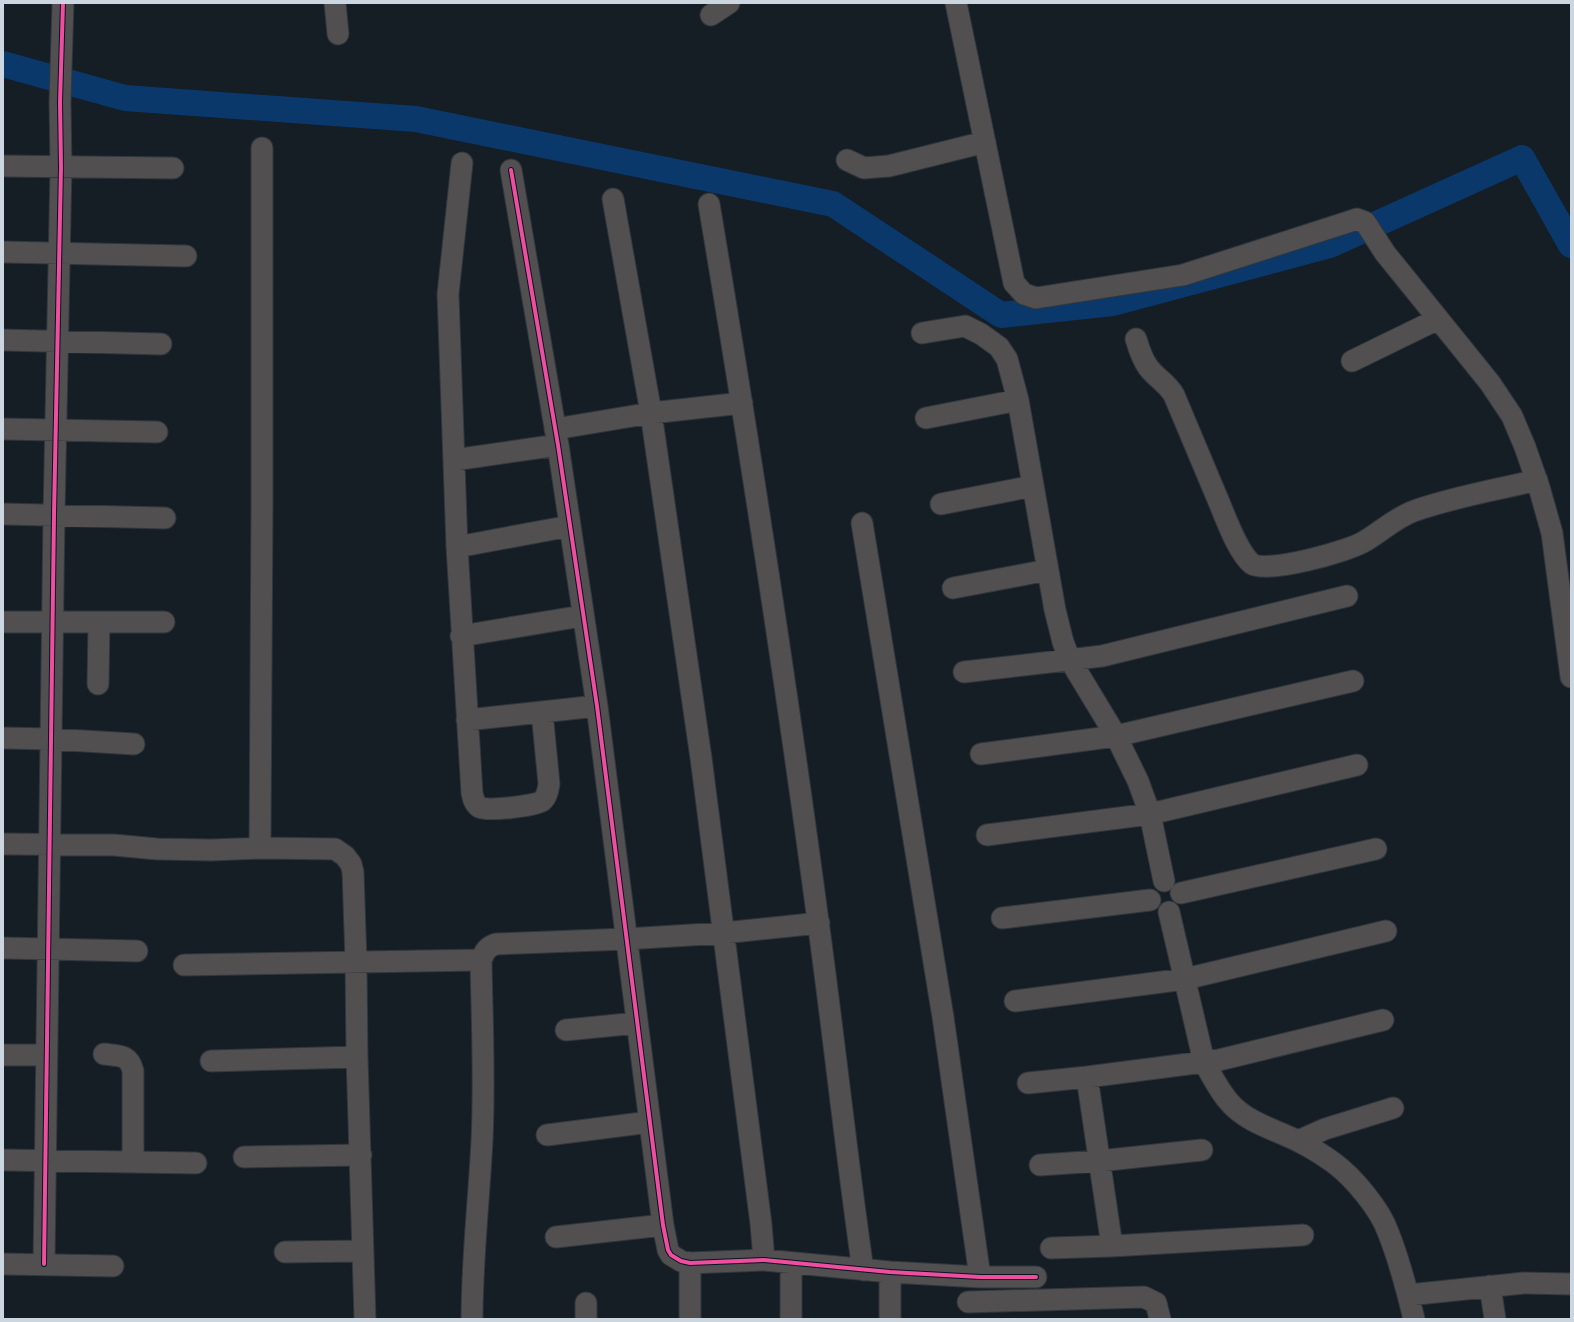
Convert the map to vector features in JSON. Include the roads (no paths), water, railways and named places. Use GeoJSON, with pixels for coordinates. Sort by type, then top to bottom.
{"type":"FeatureCollection","features":[{"type":"Feature","properties":{"kind":"street"},"geometry":{"type":"LineString","coordinates":[[44,1264],[54,515],[57,430],[57,341],[61,167],[60,102],[63,3]]}},
{"type":"Feature","properties":{"kind":"street"},"geometry":{"type":"LineString","coordinates":[[335,3],[338,34]]}},
{"type":"Feature","properties":{"kind":"street"},"geometry":{"type":"LineString","coordinates":[[711,15],[729,3]]}},
{"type":"Feature","properties":{"kind":"street"},"geometry":{"type":"LineString","coordinates":[[956,3],[1014,283],[1024,294],[1036,298],[1183,275],[1357,219],[1365,222],[1385,253],[1490,383],[1512,416],[1537,480],[1552,533],[1571,677]]}},
{"type":"Feature","properties":{"kind":"street"},"geometry":{"type":"LineString","coordinates":[[847,160],[864,168],[889,166],[985,142]]}},
{"type":"Feature","properties":{"kind":"street"},"geometry":{"type":"LineString","coordinates":[[260,848],[262,148]]}},
{"type":"Feature","properties":{"kind":"street"},"geometry":{"type":"LineString","coordinates":[[462,163],[448,294],[461,636],[472,793],[478,806],[482,808],[507,807],[535,804],[543,800],[547,793],[549,784],[542,712]]}},
{"type":"Feature","properties":{"kind":"street"},"geometry":{"type":"LineString","coordinates":[[3,166],[173,168]]}},
{"type":"Feature","properties":{"kind":"street"},"geometry":{"type":"LineString","coordinates":[[511,170],[557,437],[570,526],[596,706],[663,1225],[668,1250],[672,1255],[681,1261],[690,1263],[764,1260],[890,1272],[980,1277],[1036,1276]]}},
{"type":"Feature","properties":{"kind":"street"},"geometry":{"type":"LineString","coordinates":[[613,199],[651,413],[701,758],[761,1224],[764,1260]]}},
{"type":"Feature","properties":{"kind":"street"},"geometry":{"type":"LineString","coordinates":[[709,204],[742,403],[819,923],[863,1270]]}},
{"type":"Feature","properties":{"kind":"street"},"geometry":{"type":"LineString","coordinates":[[3,252],[186,256]]}},
{"type":"Feature","properties":{"kind":"street"},"geometry":{"type":"LineString","coordinates":[[1352,361],[1438,319]]}},
{"type":"Feature","properties":{"kind":"street"},"geometry":{"type":"LineString","coordinates":[[922,333],[965,326],[981,334],[999,347],[1007,359],[1018,400],[1058,621],[1070,660],[1116,736],[1138,781],[1150,814],[1164,881]]}},
{"type":"Feature","properties":{"kind":"street"},"geometry":{"type":"LineString","coordinates":[[1136,339],[1141,356],[1148,368],[1169,386],[1174,395],[1230,527],[1244,556],[1256,567],[1267,567],[1318,558],[1342,551],[1365,541],[1393,521],[1413,511],[1452,500],[1537,480]]}},
{"type":"Feature","properties":{"kind":"street"},"geometry":{"type":"LineString","coordinates":[[3,340],[161,344]]}},
{"type":"Feature","properties":{"kind":"street"},"geometry":{"type":"LineString","coordinates":[[926,418],[1018,400]]}},
{"type":"Feature","properties":{"kind":"street"},"geometry":{"type":"LineString","coordinates":[[454,460],[557,437],[651,413],[742,403]]}},
{"type":"Feature","properties":{"kind":"street"},"geometry":{"type":"LineString","coordinates":[[3,429],[157,432]]}},
{"type":"Feature","properties":{"kind":"street"},"geometry":{"type":"LineString","coordinates":[[941,504],[1033,486]]}},
{"type":"Feature","properties":{"kind":"street"},"geometry":{"type":"LineString","coordinates":[[3,514],[165,518]]}},
{"type":"Feature","properties":{"kind":"street"},"geometry":{"type":"LineString","coordinates":[[862,523],[943,1017],[980,1277]]}},
{"type":"Feature","properties":{"kind":"street"},"geometry":{"type":"LineString","coordinates":[[457,547],[570,526]]}},
{"type":"Feature","properties":{"kind":"street"},"geometry":{"type":"LineString","coordinates":[[953,588],[1048,570]]}},
{"type":"Feature","properties":{"kind":"street"},"geometry":{"type":"LineString","coordinates":[[964,672],[1052,660],[1070,660],[1102,656],[1347,596]]}},
{"type":"Feature","properties":{"kind":"street"},"geometry":{"type":"LineString","coordinates":[[461,636],[582,616]]}},
{"type":"Feature","properties":{"kind":"street"},"geometry":{"type":"LineString","coordinates":[[3,622],[164,622]]}},
{"type":"Feature","properties":{"kind":"street"},"geometry":{"type":"LineString","coordinates":[[98,684],[99,622]]}},
{"type":"Feature","properties":{"kind":"street"},"geometry":{"type":"LineString","coordinates":[[981,754],[1116,736],[1352,681]]}},
{"type":"Feature","properties":{"kind":"street"},"geometry":{"type":"LineString","coordinates":[[467,720],[596,706]]}},
{"type":"Feature","properties":{"kind":"street"},"geometry":{"type":"LineString","coordinates":[[3,738],[134,744]]}},
{"type":"Feature","properties":{"kind":"street"},"geometry":{"type":"LineString","coordinates":[[987,835],[1150,814],[1357,765]]}},
{"type":"Feature","properties":{"kind":"street"},"geometry":{"type":"LineString","coordinates":[[3,844],[114,845],[158,849],[211,850],[260,848],[334,849],[345,856],[351,864],[352,872],[356,961],[357,1057],[365,1319]]}},
{"type":"Feature","properties":{"kind":"street"},"geometry":{"type":"LineString","coordinates":[[1181,893],[1376,849]]}},
{"type":"Feature","properties":{"kind":"street"},"geometry":{"type":"LineString","coordinates":[[1164,881],[1175,884],[1181,893],[1179,905],[1175,910],[1169,912],[1157,910],[1152,906],[1150,900],[1152,887],[1164,881]]}},
{"type":"Feature","properties":{"kind":"street"},"geometry":{"type":"LineString","coordinates":[[1002,918],[1150,900]]}},
{"type":"Feature","properties":{"kind":"street"},"geometry":{"type":"LineString","coordinates":[[1169,912],[1204,1062],[1216,1084],[1229,1103],[1245,1116],[1260,1125],[1298,1141],[1335,1163],[1357,1185],[1388,1230],[1414,1319]]}},
{"type":"Feature","properties":{"kind":"street"},"geometry":{"type":"LineString","coordinates":[[472,1319],[472,1278],[482,1139],[483,1082],[481,960],[485,950],[496,944],[626,939],[723,933],[819,923]]}},
{"type":"Feature","properties":{"kind":"street"},"geometry":{"type":"LineString","coordinates":[[1014,1001],[1185,979],[1386,931]]}},
{"type":"Feature","properties":{"kind":"street"},"geometry":{"type":"LineString","coordinates":[[3,948],[137,951]]}},
{"type":"Feature","properties":{"kind":"street"},"geometry":{"type":"LineString","coordinates":[[184,965],[481,960]]}},
{"type":"Feature","properties":{"kind":"street"},"geometry":{"type":"LineString","coordinates":[[1028,1083],[1219,1060],[1383,1020]]}},
{"type":"Feature","properties":{"kind":"street"},"geometry":{"type":"LineString","coordinates":[[566,1030],[637,1023]]}},
{"type":"Feature","properties":{"kind":"street"},"geometry":{"type":"LineString","coordinates":[[104,1054],[124,1057],[129,1060],[133,1071],[132,1162]]}},
{"type":"Feature","properties":{"kind":"street"},"geometry":{"type":"LineString","coordinates":[[3,1055],[47,1055]]}},
{"type":"Feature","properties":{"kind":"street"},"geometry":{"type":"LineString","coordinates":[[211,1060],[357,1057]]}},
{"type":"Feature","properties":{"kind":"street"},"geometry":{"type":"LineString","coordinates":[[1087,1077],[1112,1246]]}},
{"type":"Feature","properties":{"kind":"street"},"geometry":{"type":"LineString","coordinates":[[1298,1141],[1325,1129],[1393,1108]]}},
{"type":"Feature","properties":{"kind":"street"},"geometry":{"type":"LineString","coordinates":[[547,1135],[650,1122]]}},
{"type":"Feature","properties":{"kind":"street"},"geometry":{"type":"LineString","coordinates":[[1040,1165],[1099,1161],[1202,1150]]}},
{"type":"Feature","properties":{"kind":"street"},"geometry":{"type":"LineString","coordinates":[[244,1157],[361,1156]]}},
{"type":"Feature","properties":{"kind":"street"},"geometry":{"type":"LineString","coordinates":[[3,1160],[196,1163]]}},
{"type":"Feature","properties":{"kind":"street"},"geometry":{"type":"LineString","coordinates":[[556,1237],[663,1225]]}},
{"type":"Feature","properties":{"kind":"street"},"geometry":{"type":"LineString","coordinates":[[1051,1248],[1303,1235]]}},
{"type":"Feature","properties":{"kind":"street"},"geometry":{"type":"LineString","coordinates":[[285,1252],[362,1251]]}},
{"type":"Feature","properties":{"kind":"street"},"geometry":{"type":"LineString","coordinates":[[690,1263],[690,1319]]}},
{"type":"Feature","properties":{"kind":"street"},"geometry":{"type":"LineString","coordinates":[[791,1263],[791,1319]]}},
{"type":"Feature","properties":{"kind":"street"},"geometry":{"type":"LineString","coordinates":[[3,1264],[112,1266]]}},
{"type":"Feature","properties":{"kind":"street"},"geometry":{"type":"LineString","coordinates":[[890,1272],[890,1319]]}},
{"type":"Feature","properties":{"kind":"street"},"geometry":{"type":"LineString","coordinates":[[1408,1295],[1524,1283],[1571,1284]]}},
{"type":"Feature","properties":{"kind":"street"},"geometry":{"type":"LineString","coordinates":[[1490,1286],[1495,1319]]}},
{"type":"Feature","properties":{"kind":"street"},"geometry":{"type":"LineString","coordinates":[[968,1302],[1144,1297],[1156,1303],[1160,1319]]}},
{"type":"Feature","properties":{"kind":"waterway"},"geometry":{"type":"LineString","coordinates":[[3,64],[125,98],[416,119],[833,204],[1001,315],[1113,303],[1330,245],[1522,158],[1571,245]]}}]}
